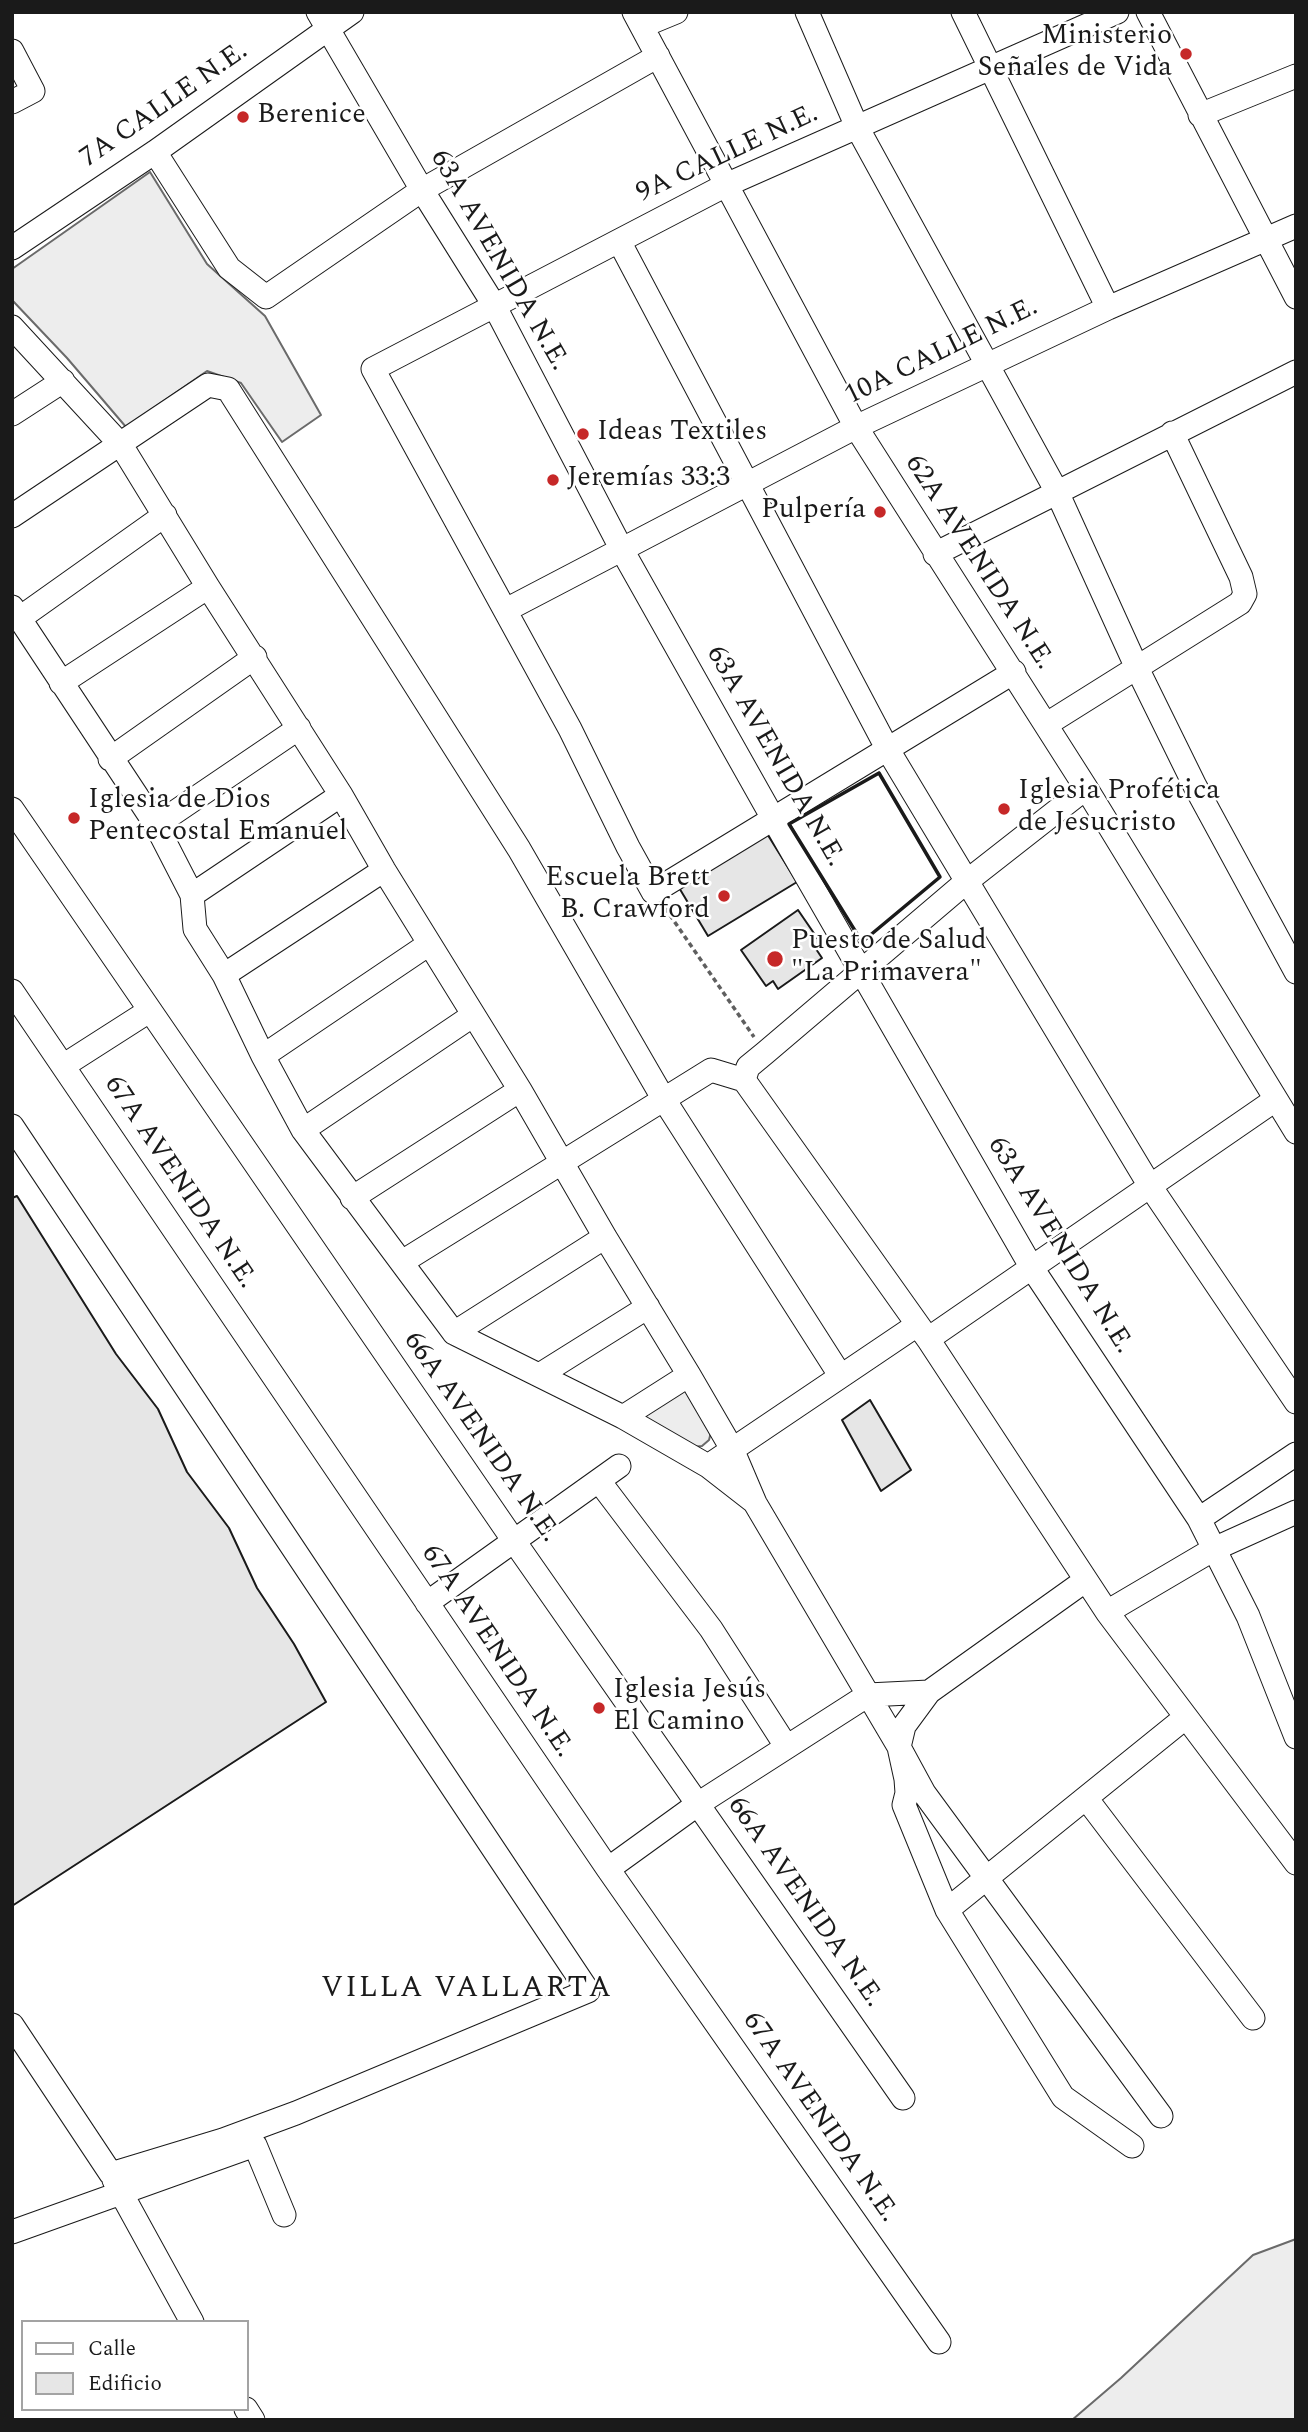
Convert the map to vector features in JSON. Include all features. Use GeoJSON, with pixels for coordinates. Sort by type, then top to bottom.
{"type":"FeatureCollection","features":[{"type":"Feature","properties":{"kind":"street","name":"7A CALLE N.E."},"geometry":{"type":"LineString","coordinates":[[12,248],[155,152],[322,21],[352,12]]}},
{"type":"Feature","properties":{"kind":"street"},"geometry":{"type":"LineString","coordinates":[[638,19],[676,12]]}},
{"type":"Feature","properties":{"kind":"street"},"geometry":{"type":"LineString","coordinates":[[807,12],[857,127],[1056,492],[1195,786],[1296,972]]}},
{"type":"Feature","properties":{"kind":"street"},"geometry":{"type":"LineString","coordinates":[[963,12],[989,70],[1108,308]]}},
{"type":"Feature","properties":{"kind":"street","name":"9A CALLE N.E."},"geometry":{"type":"LineString","coordinates":[[506,610],[373,369],[726,185],[1117,12]]}},
{"type":"Feature","properties":{"kind":"street"},"geometry":{"type":"LineString","coordinates":[[1148,12],[1296,297]]}},
{"type":"Feature","properties":{"kind":"street","name":"62A AVENIDA N.E."},"geometry":{"type":"LineString","coordinates":[[638,19],[856,427],[935,554],[1014,672],[1296,1132]]}},
{"type":"Feature","properties":{"kind":"street","name":"63A AVENIDA N.E."},"geometry":{"type":"LineString","coordinates":[[322,21],[494,305],[622,550],[1032,1268],[1199,1519],[1248,1616],[1296,1737]]}},
{"type":"Feature","properties":{"kind":"street"},"geometry":{"type":"LineString","coordinates":[[12,51],[33,91],[12,102]]}},
{"type":"Feature","properties":{"kind":"street"},"geometry":{"type":"LineString","coordinates":[[155,152],[229,268],[266,297],[422,190],[658,56]]}},
{"type":"Feature","properties":{"kind":"street"},"geometry":{"type":"LineString","coordinates":[[1200,115],[1296,76]]}},
{"type":"Feature","properties":{"kind":"street","name":"10A CALLE N.E."},"geometry":{"type":"LineString","coordinates":[[506,610],[856,427],[1108,308],[1296,226]]}},
{"type":"Feature","properties":{"kind":"street"},"geometry":{"type":"LineString","coordinates":[[619,241],[888,750],[1150,1186],[1296,1402]]}},
{"type":"Feature","properties":{"kind":"street"},"geometry":{"type":"LineString","coordinates":[[12,327],[121,445],[341,795],[472,1016],[520,1090],[732,1450],[755,1503],[857,1702],[899,1747],[924,1793],[1161,2116]]}},
{"type":"Feature","properties":{"kind":"street"},"geometry":{"type":"LineString","coordinates":[[935,554],[1296,372]]}},
{"type":"Feature","properties":{"kind":"street"},"geometry":{"type":"LineString","coordinates":[[12,414],[64,381]]}},
{"type":"Feature","properties":{"kind":"street"},"geometry":{"type":"LineString","coordinates":[[12,516],[208,385],[228,389],[519,849],[663,1098],[840,1375]]}},
{"type":"Feature","properties":{"kind":"street"},"geometry":{"type":"LineString","coordinates":[[1046,724],[1240,603],[1245,594],[1244,585],[1172,433]]}},
{"type":"Feature","properties":{"kind":"street"},"geometry":{"type":"LineString","coordinates":[[165,515],[16,612],[110,759],[156,825],[192,895],[195,929],[224,975],[303,1130],[454,1333],[623,1417],[708,1466],[755,1503]]}},
{"type":"Feature","properties":{"kind":"street"},"geometry":{"type":"LineString","coordinates":[[61,683],[208,587]]}},
{"type":"Feature","properties":{"kind":"street"},"geometry":{"type":"LineString","coordinates":[[506,610],[653,892],[1014,672]]}},
{"type":"Feature","properties":{"kind":"street"},"geometry":{"type":"LineString","coordinates":[[110,759],[255,657]]}},
{"type":"Feature","properties":{"kind":"street"},"geometry":{"type":"LineString","coordinates":[[156,825],[299,728]]}},
{"type":"Feature","properties":{"kind":"street"},"geometry":{"type":"LineString","coordinates":[[744,1080],[748,1067],[966,882],[1086,788]]}},
{"type":"Feature","properties":{"kind":"street"},"geometry":{"type":"LineString","coordinates":[[192,895],[341,795]]}},
{"type":"Feature","properties":{"kind":"street","name":"66A AVENIDA N.E."},"geometry":{"type":"LineString","coordinates":[[12,808],[514,1541],[902,2098]]}},
{"type":"Feature","properties":{"kind":"street"},"geometry":{"type":"LineString","coordinates":[[224,975],[384,870]]}},
{"type":"Feature","properties":{"kind":"street"},"geometry":{"type":"LineString","coordinates":[[263,1056],[429,944]]}},
{"type":"Feature","properties":{"kind":"street","name":"67A AVENIDA N.E."},"geometry":{"type":"LineString","coordinates":[[12,991],[608,1869],[939,2342]]}},
{"type":"Feature","properties":{"kind":"street"},"geometry":{"type":"LineString","coordinates":[[64,1066],[149,1011]]}},
{"type":"Feature","properties":{"kind":"street"},"geometry":{"type":"LineString","coordinates":[[303,1130],[472,1016]]}},
{"type":"Feature","properties":{"kind":"street"},"geometry":{"type":"LineString","coordinates":[[402,1262],[711,1070],[744,1080],[923,1332],[1107,1612],[1296,1863]]}},
{"type":"Feature","properties":{"kind":"street"},"geometry":{"type":"LineString","coordinates":[[352,1198],[520,1090]]}},
{"type":"Feature","properties":{"kind":"street"},"geometry":{"type":"LineString","coordinates":[[708,1466],[840,1375],[923,1332],[1032,1268],[1275,1100]]}},
{"type":"Feature","properties":{"kind":"street"},"geometry":{"type":"LineString","coordinates":[[12,1126],[588,1992],[296,2113],[116,2183],[12,2232]]}},
{"type":"Feature","properties":{"kind":"street"},"geometry":{"type":"LineString","coordinates":[[454,1333],[605,1237]]}},
{"type":"Feature","properties":{"kind":"street"},"geometry":{"type":"LineString","coordinates":[[541,1374],[648,1307]]}},
{"type":"Feature","properties":{"kind":"street"},"geometry":{"type":"LineString","coordinates":[[623,1417],[689,1375]]}},
{"type":"Feature","properties":{"kind":"street"},"geometry":{"type":"LineString","coordinates":[[1199,1519],[1296,1454]]}},
{"type":"Feature","properties":{"kind":"street"},"geometry":{"type":"LineString","coordinates":[[427,1603],[619,1466]]}},
{"type":"Feature","properties":{"kind":"street"},"geometry":{"type":"LineString","coordinates":[[599,1481],[711,1629],[786,1746]]}},
{"type":"Feature","properties":{"kind":"street"},"geometry":{"type":"LineString","coordinates":[[1107,1612],[1214,1549],[1296,1512]]}},
{"type":"Feature","properties":{"kind":"street"},"geometry":{"type":"LineString","coordinates":[[1086,1580],[929,1692],[904,1726],[899,1747],[906,1779],[904,1805],[947,1910],[1063,2097],[1132,2146]]}},
{"type":"Feature","properties":{"kind":"street"},"geometry":{"type":"LineString","coordinates":[[608,1869],[698,1804],[857,1702],[929,1692]]}},
{"type":"Feature","properties":{"kind":"street"},"geometry":{"type":"LineString","coordinates":[[947,1910],[1186,1717]]}},
{"type":"Feature","properties":{"kind":"street"},"geometry":{"type":"LineString","coordinates":[[1086,1798],[1253,2018]]}},
{"type":"Feature","properties":{"kind":"street"},"geometry":{"type":"LineString","coordinates":[[12,2025],[116,2183],[191,2320]]}},
{"type":"Feature","properties":{"kind":"street"},"geometry":{"type":"LineString","coordinates":[[116,2183],[255,2145],[284,2215]]}},
{"type":"Feature","properties":{"kind":"path"},"geometry":{"type":"LineString","coordinates":[[653,892],[765,1053]]}},
{"type":"Feature","properties":{"kind":"shaded area"},"geometry":{"type":"Polygon","coordinates":[[[150,172],[207,264],[265,316],[321,415],[282,442],[241,383],[207,371],[126,427],[67,358],[12,300],[12,269],[150,172]]]}},
{"type":"Feature","properties":{"kind":"shaded area"},"geometry":{"type":"Polygon","coordinates":[[[685,1389],[711,1432],[709,1440],[702,1446],[692,1447],[640,1417],[685,1389]]]}},
{"type":"Feature","properties":{"kind":"shaded area"},"geometry":{"type":"Polygon","coordinates":[[[1296,2239],[1296,2420],[1072,2420],[1253,2255],[1296,2239]]]}},
{"type":"Feature","properties":{"kind":"building"},"geometry":{"type":"Polygon","coordinates":[[[766,832],[797,882],[708,936],[678,886],[766,832]]]}},
{"type":"Feature","properties":{"kind":"building"},"geometry":{"type":"Polygon","coordinates":[[[798,910],[822,945],[816,949],[822,958],[778,989],[773,981],[766,986],[741,950],[798,910]]]}},
{"type":"Feature","properties":{"kind":"building"},"geometry":{"type":"Polygon","coordinates":[[[17,1196],[116,1354],[158,1409],[187,1472],[229,1528],[257,1588],[294,1644],[326,1702],[12,1906],[12,1198],[17,1196]]]}},
{"type":"Feature","properties":{"kind":"building"},"geometry":{"type":"Polygon","coordinates":[[[870,1400],[911,1470],[881,1491],[842,1420],[870,1400]]]}},
{"type":"Feature","properties":{"kind":"wall"},"geometry":{"type":"LineString","coordinates":[[879,773],[940,877],[862,942],[789,824],[879,773]]}},
{"type":"Feature","properties":{"kind":"place","name":"Ministerio Señales de Vida"},"geometry":{"type":"Point","coordinates":[1186,54]}},
{"type":"Feature","properties":{"kind":"place","name":"Berenice"},"geometry":{"type":"Point","coordinates":[243,117]}},
{"type":"Feature","properties":{"kind":"place","name":"Ideas Textiles"},"geometry":{"type":"Point","coordinates":[583,434]}},
{"type":"Feature","properties":{"kind":"place","name":"Jeremías 33:3"},"geometry":{"type":"Point","coordinates":[553,480]}},
{"type":"Feature","properties":{"kind":"place","name":"Pulpería"},"geometry":{"type":"Point","coordinates":[880,512]}},
{"type":"Feature","properties":{"kind":"place","name":"Iglesia Profética de Jesucristo"},"geometry":{"type":"Point","coordinates":[1004,809]}},
{"type":"Feature","properties":{"kind":"place","name":"Iglesia de Dios Pentecostal Emanuel"},"geometry":{"type":"Point","coordinates":[74,818]}},
{"type":"Feature","properties":{"kind":"place","name":"Escuela Brett B. Crawford"},"geometry":{"type":"Point","coordinates":[724,896]}},
{"type":"Feature","properties":{"kind":"place","name":"Puesto de Salud \"La Primavera\""},"geometry":{"type":"Point","coordinates":[775,959]}},
{"type":"Feature","properties":{"kind":"place","name":"Iglesia Jesús El Camino"},"geometry":{"type":"Point","coordinates":[599,1708]}},
{"type":"Feature","properties":{"kind":"district","name":"VILLA VALLARTA"},"geometry":{"type":"Point","coordinates":[467,1990]}}]}
